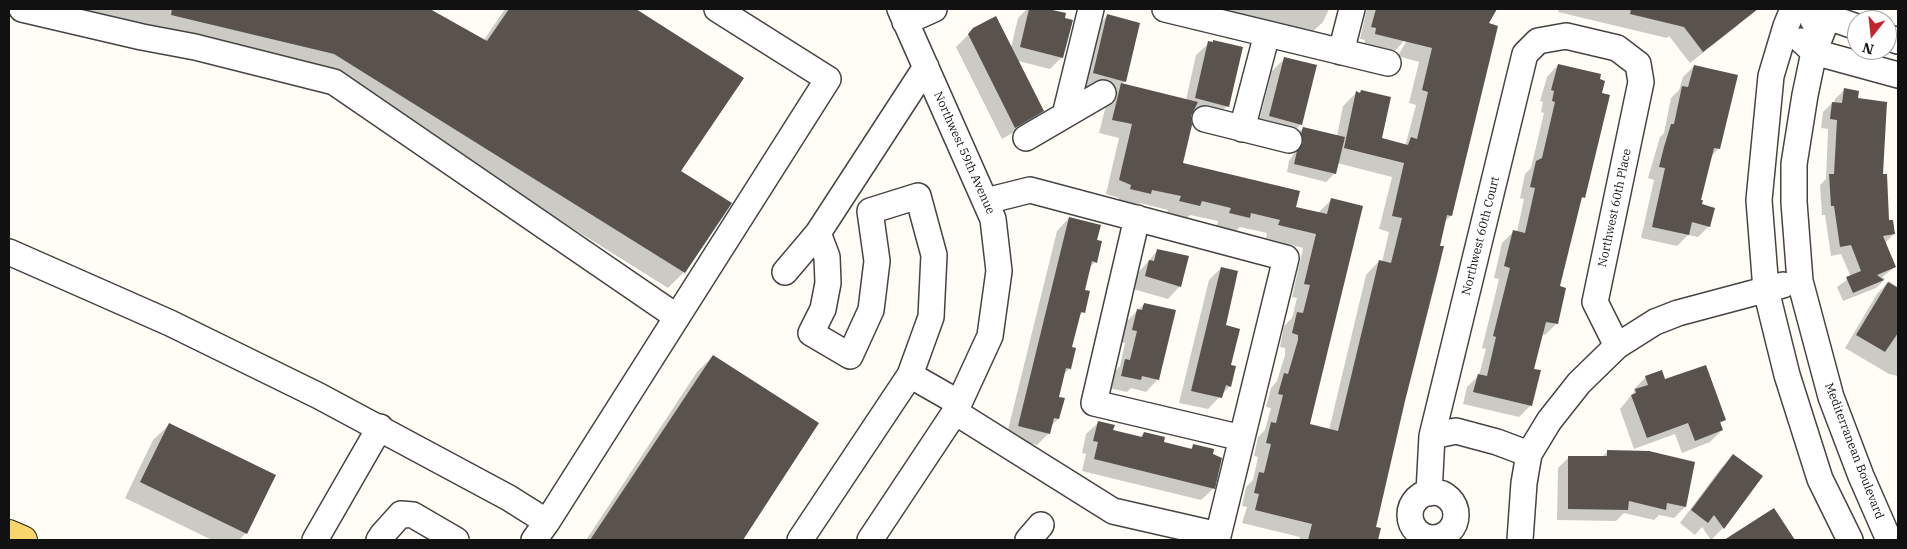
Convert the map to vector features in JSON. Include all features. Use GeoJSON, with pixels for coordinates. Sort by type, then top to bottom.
{"type":"FeatureCollection","features":[{"type":"Feature","properties":{"kind":"main road"},"geometry":{"type":"LineString","coordinates":[[9,534],[23,540]]}},
{"type":"Feature","properties":{"kind":"street"},"geometry":{"type":"LineString","coordinates":[[22,9],[132,35],[195,47],[334,82],[677,317]]}},
{"type":"Feature","properties":{"kind":"street"},"geometry":{"type":"LineString","coordinates":[[9,252],[170,323],[380,427],[509,498],[540,531],[828,79],[717,9]]}},
{"type":"Feature","properties":{"kind":"street"},"geometry":{"type":"LineString","coordinates":[[903,15],[934,9]]}},
{"type":"Feature","properties":{"kind":"street"},"geometry":{"type":"LineString","coordinates":[[1066,115],[1091,9]]}},
{"type":"Feature","properties":{"kind":"street"},"geometry":{"type":"LineString","coordinates":[[1170,9],[1198,12],[1267,34],[1388,63]]}},
{"type":"Feature","properties":{"kind":"street"},"geometry":{"type":"LineString","coordinates":[[1342,52],[1352,9]]}},
{"type":"Feature","properties":{"kind":"street"},"geometry":{"type":"LineString","coordinates":[[1790,17],[1830,13],[1847,22]]}},
{"type":"Feature","properties":{"kind":"street","name":"Mediterranean Boulevard"},"geometry":{"type":"LineString","coordinates":[[1830,13],[1814,52],[1794,164],[1794,202],[1800,281],[1831,397],[1861,476],[1889,540]]}},
{"type":"Feature","properties":{"kind":"street","name":"Northwest 59th Avenue"},"geometry":{"type":"LineString","coordinates":[[870,540],[957,408],[990,336],[999,271],[993,219],[903,15]]}},
{"type":"Feature","properties":{"kind":"street"},"geometry":{"type":"LineString","coordinates":[[1790,17],[1814,52],[1898,75]]}},
{"type":"Feature","properties":{"kind":"street"},"geometry":{"type":"LineString","coordinates":[[1790,17],[1771,76],[1759,200],[1766,290],[1787,375],[1820,479],[1850,540]]}},
{"type":"Feature","properties":{"kind":"street"},"geometry":{"type":"LineString","coordinates":[[1242,129],[1267,34]]}},
{"type":"Feature","properties":{"kind":"street","name":"Northwest 60th Court"},"geometry":{"type":"LineString","coordinates":[[1429,493],[1432,436],[1525,54],[1538,41],[1566,36],[1617,48],[1638,64]]}},
{"type":"Feature","properties":{"kind":"street","name":"Northwest 60th Place"},"geometry":{"type":"LineString","coordinates":[[1618,346],[1595,302],[1642,82],[1638,64]]}},
{"type":"Feature","properties":{"kind":"street"},"geometry":{"type":"LineString","coordinates":[[785,272],[818,232],[926,67]]}},
{"type":"Feature","properties":{"kind":"street"},"geometry":{"type":"LineString","coordinates":[[1026,138],[1103,93]]}},
{"type":"Feature","properties":{"kind":"street"},"geometry":{"type":"LineString","coordinates":[[1205,119],[1289,140]]}},
{"type":"Feature","properties":{"kind":"street"},"geometry":{"type":"LineString","coordinates":[[818,232],[826,257],[828,283],[823,309],[811,333],[850,356],[870,310],[877,261],[870,211],[851,182]]}},
{"type":"Feature","properties":{"kind":"street"},"geometry":{"type":"LineString","coordinates":[[910,375],[1113,511],[1217,537],[1286,258],[1030,190],[986,201]]}},
{"type":"Feature","properties":{"kind":"street"},"geometry":{"type":"LineString","coordinates":[[800,540],[910,375],[931,317],[934,255],[918,196],[870,211]]}},
{"type":"Feature","properties":{"kind":"street"},"geometry":{"type":"LineString","coordinates":[[1137,218],[1094,403],[1242,438]]}},
{"type":"Feature","properties":{"kind":"street"},"geometry":{"type":"LineString","coordinates":[[1520,540],[1524,483],[1529,454],[1549,421],[1574,390],[1618,346],[1654,322],[1678,313],[1800,281]]}},
{"type":"Feature","properties":{"kind":"street"},"geometry":{"type":"LineString","coordinates":[[315,540],[380,427]]}},
{"type":"Feature","properties":{"kind":"street"},"geometry":{"type":"LineString","coordinates":[[1432,436],[1456,431],[1497,442],[1529,454]]}},
{"type":"Feature","properties":{"kind":"street"},"geometry":{"type":"LineString","coordinates":[[379,540],[382,534],[401,514],[413,515],[429,533],[456,540]]}},
{"type":"Feature","properties":{"kind":"building"},"geometry":{"type":"Polygon","coordinates":[[[172,9],[430,9],[487,41],[509,9],[636,9],[744,78],[681,171],[732,203],[685,273],[334,54],[171,15],[172,9]]]}},
{"type":"Feature","properties":{"kind":"building"},"geometry":{"type":"Polygon","coordinates":[[[1029,9],[1048,9],[1066,13],[1065,18],[1073,20],[1063,58],[1020,47],[1029,9]]]}},
{"type":"Feature","properties":{"kind":"building"},"geometry":{"type":"Polygon","coordinates":[[[1376,9],[1497,9],[1489,23],[1498,26],[1452,216],[1447,215],[1440,246],[1444,246],[1376,527],[1381,528],[1378,540],[1308,540],[1312,524],[1255,510],[1259,494],[1254,493],[1259,472],[1264,473],[1271,444],[1266,443],[1271,422],[1276,423],[1283,395],[1278,394],[1284,373],[1288,374],[1298,340],[1298,335],[1292,333],[1297,312],[1303,313],[1310,285],[1304,284],[1316,234],[1278,225],[1280,220],[1251,213],[1250,218],[1229,213],[1231,208],[1202,201],[1200,206],[1179,201],[1181,196],[1152,190],[1151,194],[1130,189],[1131,185],[1119,180],[1132,124],[1112,120],[1121,83],[1198,102],[1191,116],[1192,125],[1183,163],[1300,191],[1296,207],[1327,214],[1331,198],[1363,206],[1310,424],[1338,431],[1379,260],[1391,263],[1402,218],[1392,216],[1404,163],[1344,148],[1356,91],[1360,93],[1361,90],[1391,97],[1382,138],[1408,145],[1411,137],[1417,139],[1428,92],[1422,90],[1432,48],[1375,34],[1376,28],[1371,27],[1376,9]]]}},
{"type":"Feature","properties":{"kind":"building"},"geometry":{"type":"Polygon","coordinates":[[[1631,9],[1758,9],[1703,52],[1684,27],[1630,14],[1631,9]]]}},
{"type":"Feature","properties":{"kind":"building"},"geometry":{"type":"Polygon","coordinates":[[[1107,14],[1140,23],[1126,82],[1093,73],[1107,14]]]}},
{"type":"Feature","properties":{"kind":"building"},"geometry":{"type":"Polygon","coordinates":[[[996,16],[1044,111],[1015,128],[968,34],[973,28],[996,16]]]}},
{"type":"Feature","properties":{"kind":"building"},"geometry":{"type":"Polygon","coordinates":[[[1213,40],[1243,47],[1229,107],[1195,98],[1208,41],[1213,42],[1213,40]]]}},
{"type":"Feature","properties":{"kind":"building"},"geometry":{"type":"Polygon","coordinates":[[[1284,57],[1317,65],[1302,125],[1269,116],[1284,57]]]}},
{"type":"Feature","properties":{"kind":"building"},"geometry":{"type":"Polygon","coordinates":[[[1558,64],[1601,74],[1600,79],[1605,81],[1602,93],[1610,95],[1585,198],[1582,197],[1560,286],[1566,288],[1558,324],[1546,322],[1534,369],[1541,370],[1532,406],[1473,392],[1478,374],[1487,376],[1496,337],[1493,336],[1510,268],[1504,266],[1513,230],[1525,233],[1535,188],[1530,187],[1536,161],[1542,158],[1555,102],[1552,101],[1554,91],[1551,90],[1558,64]]]}},
{"type":"Feature","properties":{"kind":"building"},"geometry":{"type":"Polygon","coordinates":[[[1694,65],[1738,75],[1720,149],[1714,148],[1701,200],[1703,200],[1702,204],[1715,208],[1710,227],[1692,222],[1689,235],[1652,227],[1665,168],[1659,167],[1664,147],[1671,124],[1674,124],[1682,86],[1688,87],[1694,65]]]}},
{"type":"Feature","properties":{"kind":"building"},"geometry":{"type":"Polygon","coordinates":[[[1844,88],[1859,91],[1858,98],[1887,102],[1883,174],[1887,174],[1889,220],[1893,220],[1895,234],[1883,236],[1896,267],[1877,275],[1884,280],[1853,293],[1846,277],[1861,271],[1851,245],[1840,247],[1834,206],[1831,206],[1829,174],[1834,174],[1837,120],[1830,119],[1832,102],[1842,103],[1844,88]]]}},
{"type":"Feature","properties":{"kind":"building"},"geometry":{"type":"Polygon","coordinates":[[[1303,127],[1345,137],[1336,174],[1294,164],[1297,151],[1303,143],[1301,134],[1303,127]]]}},
{"type":"Feature","properties":{"kind":"building"},"geometry":{"type":"Polygon","coordinates":[[[1069,217],[1101,225],[1097,240],[1102,241],[1097,263],[1092,261],[1085,290],[1090,291],[1085,313],[1081,312],[1072,347],[1076,348],[1071,369],[1066,368],[1059,397],[1065,398],[1059,419],[1054,418],[1050,434],[1018,426],[1069,217]]]}},
{"type":"Feature","properties":{"kind":"building"},"geometry":{"type":"Polygon","coordinates":[[[1157,249],[1189,256],[1181,287],[1145,276],[1149,260],[1154,261],[1157,249]]]}},
{"type":"Feature","properties":{"kind":"building"},"geometry":{"type":"Polygon","coordinates":[[[1221,267],[1238,271],[1226,325],[1240,329],[1231,365],[1236,366],[1231,387],[1226,385],[1222,398],[1191,391],[1221,267]]]}},
{"type":"Feature","properties":{"kind":"building"},"geometry":{"type":"Polygon","coordinates":[[[1888,282],[1898,288],[1898,333],[1885,352],[1856,335],[1888,282]]]}},
{"type":"Feature","properties":{"kind":"building"},"geometry":{"type":"Polygon","coordinates":[[[1144,303],[1176,310],[1159,380],[1142,376],[1141,380],[1121,376],[1125,359],[1130,360],[1137,331],[1132,330],[1137,309],[1142,310],[1144,303]]]}},
{"type":"Feature","properties":{"kind":"building"},"geometry":{"type":"Polygon","coordinates":[[[713,355],[819,423],[743,540],[590,540],[713,355]]]}},
{"type":"Feature","properties":{"kind":"building"},"geometry":{"type":"Polygon","coordinates":[[[1706,365],[1726,420],[1720,422],[1723,430],[1695,441],[1688,423],[1647,438],[1631,395],[1636,393],[1635,389],[1648,385],[1645,376],[1662,370],[1665,379],[1706,365]]]}},
{"type":"Feature","properties":{"kind":"building"},"geometry":{"type":"Polygon","coordinates":[[[1098,421],[1115,425],[1113,430],[1142,437],[1144,432],[1165,437],[1164,442],[1192,449],[1193,444],[1214,449],[1213,454],[1222,458],[1215,489],[1094,459],[1098,442],[1093,441],[1098,421]]]}},
{"type":"Feature","properties":{"kind":"building"},"geometry":{"type":"Polygon","coordinates":[[[169,423],[276,475],[247,534],[140,482],[169,423]]]}},
{"type":"Feature","properties":{"kind":"building"},"geometry":{"type":"Polygon","coordinates":[[[1607,450],[1649,451],[1695,462],[1686,507],[1667,503],[1666,510],[1629,501],[1628,510],[1568,509],[1568,456],[1607,456],[1607,450]]]}},
{"type":"Feature","properties":{"kind":"building"},"geometry":{"type":"Polygon","coordinates":[[[1733,454],[1763,476],[1724,529],[1714,515],[1708,523],[1691,510],[1733,454]]]}},
{"type":"Feature","properties":{"kind":"building"},"geometry":{"type":"Polygon","coordinates":[[[1774,508],[1795,540],[1724,540],[1774,508]]]}}]}
